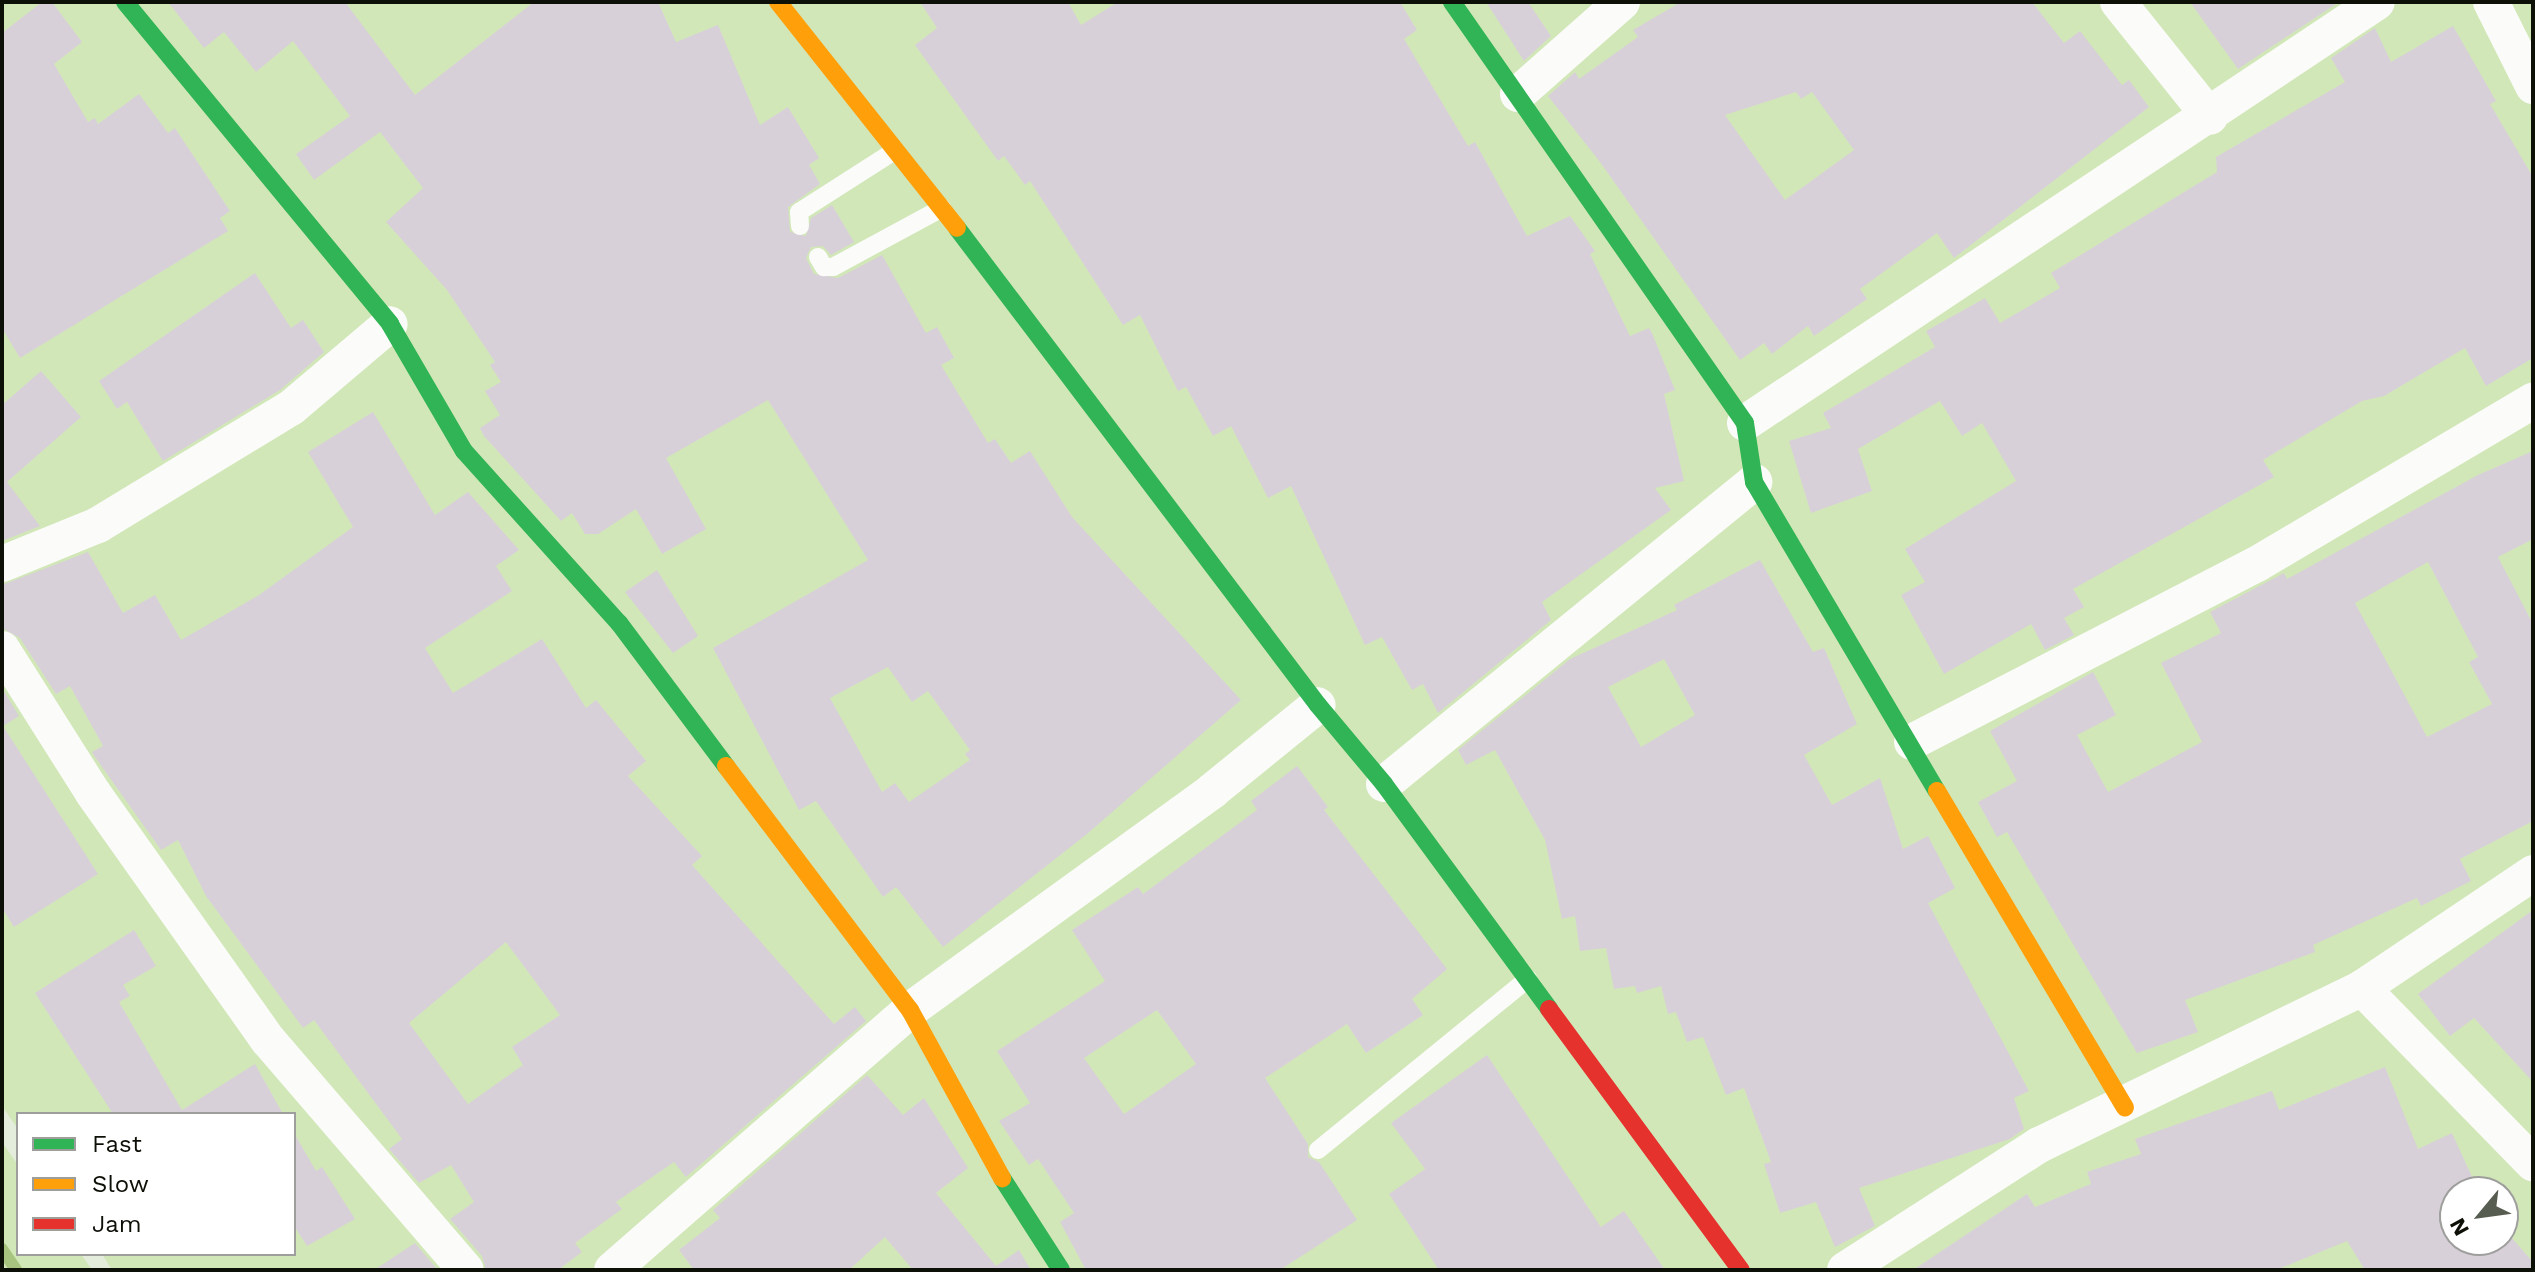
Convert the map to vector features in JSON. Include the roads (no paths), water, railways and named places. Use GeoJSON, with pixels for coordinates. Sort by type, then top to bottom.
{"type":"FeatureCollection","features":[{"type":"Feature","properties":{"kind":"street"},"geometry":{"type":"LineString","coordinates":[[125,2],[390,324],[464,451],[619,623],[910,1010],[1003,1180],[1061,1270]]}},
{"type":"Feature","properties":{"kind":"street"},"geometry":{"type":"LineString","coordinates":[[778,2],[893,152],[942,208],[1318,705],[1384,784],[1741,1270]]}},
{"type":"Feature","properties":{"kind":"street"},"geometry":{"type":"LineString","coordinates":[[1452,2],[1745,423],[1754,482],[1912,742],[2125,1107]]}},
{"type":"Feature","properties":{"kind":"street"},"geometry":{"type":"LineString","coordinates":[[1518,94],[1622,2]]}},
{"type":"Feature","properties":{"kind":"street"},"geometry":{"type":"LineString","coordinates":[[2118,2],[2210,117]]}},
{"type":"Feature","properties":{"kind":"street"},"geometry":{"type":"LineString","coordinates":[[1745,423],[2210,117],[2377,2]]}},
{"type":"Feature","properties":{"kind":"street"},"geometry":{"type":"LineString","coordinates":[[2491,2],[2533,86]]}},
{"type":"Feature","properties":{"kind":"street"},"geometry":{"type":"LineString","coordinates":[[2,564],[98,525],[267,423],[390,324]]}},
{"type":"Feature","properties":{"kind":"street"},"geometry":{"type":"LineString","coordinates":[[1912,742],[2257,564],[2533,401]]}},
{"type":"Feature","properties":{"kind":"street"},"geometry":{"type":"LineString","coordinates":[[1384,784],[1754,482]]}},
{"type":"Feature","properties":{"kind":"street"},"geometry":{"type":"LineString","coordinates":[[2,649],[93,793],[268,1040],[466,1270]]}},
{"type":"Feature","properties":{"kind":"street"},"geometry":{"type":"LineString","coordinates":[[612,1270],[910,1010],[1212,791],[1318,705]]}},
{"type":"Feature","properties":{"kind":"street"},"geometry":{"type":"LineString","coordinates":[[1845,1270],[2039,1145],[2125,1107],[2362,988],[2533,873]]}},
{"type":"Feature","properties":{"kind":"street"},"geometry":{"type":"LineString","coordinates":[[2362,988],[2533,1163]]}},
{"type":"Feature","properties":{"kind":"lane"},"geometry":{"type":"LineString","coordinates":[[800,226],[799,212],[893,152]]}},
{"type":"Feature","properties":{"kind":"lane"},"geometry":{"type":"LineString","coordinates":[[818,257],[824,267],[833,267],[942,208]]}},
{"type":"Feature","properties":{"kind":"lane"},"geometry":{"type":"LineString","coordinates":[[1318,1150],[1528,979]]}},
{"type":"Feature","properties":{"kind":"waterway"},"geometry":{"type":"LineString","coordinates":[[2,1249],[16,1270]]}}]}
